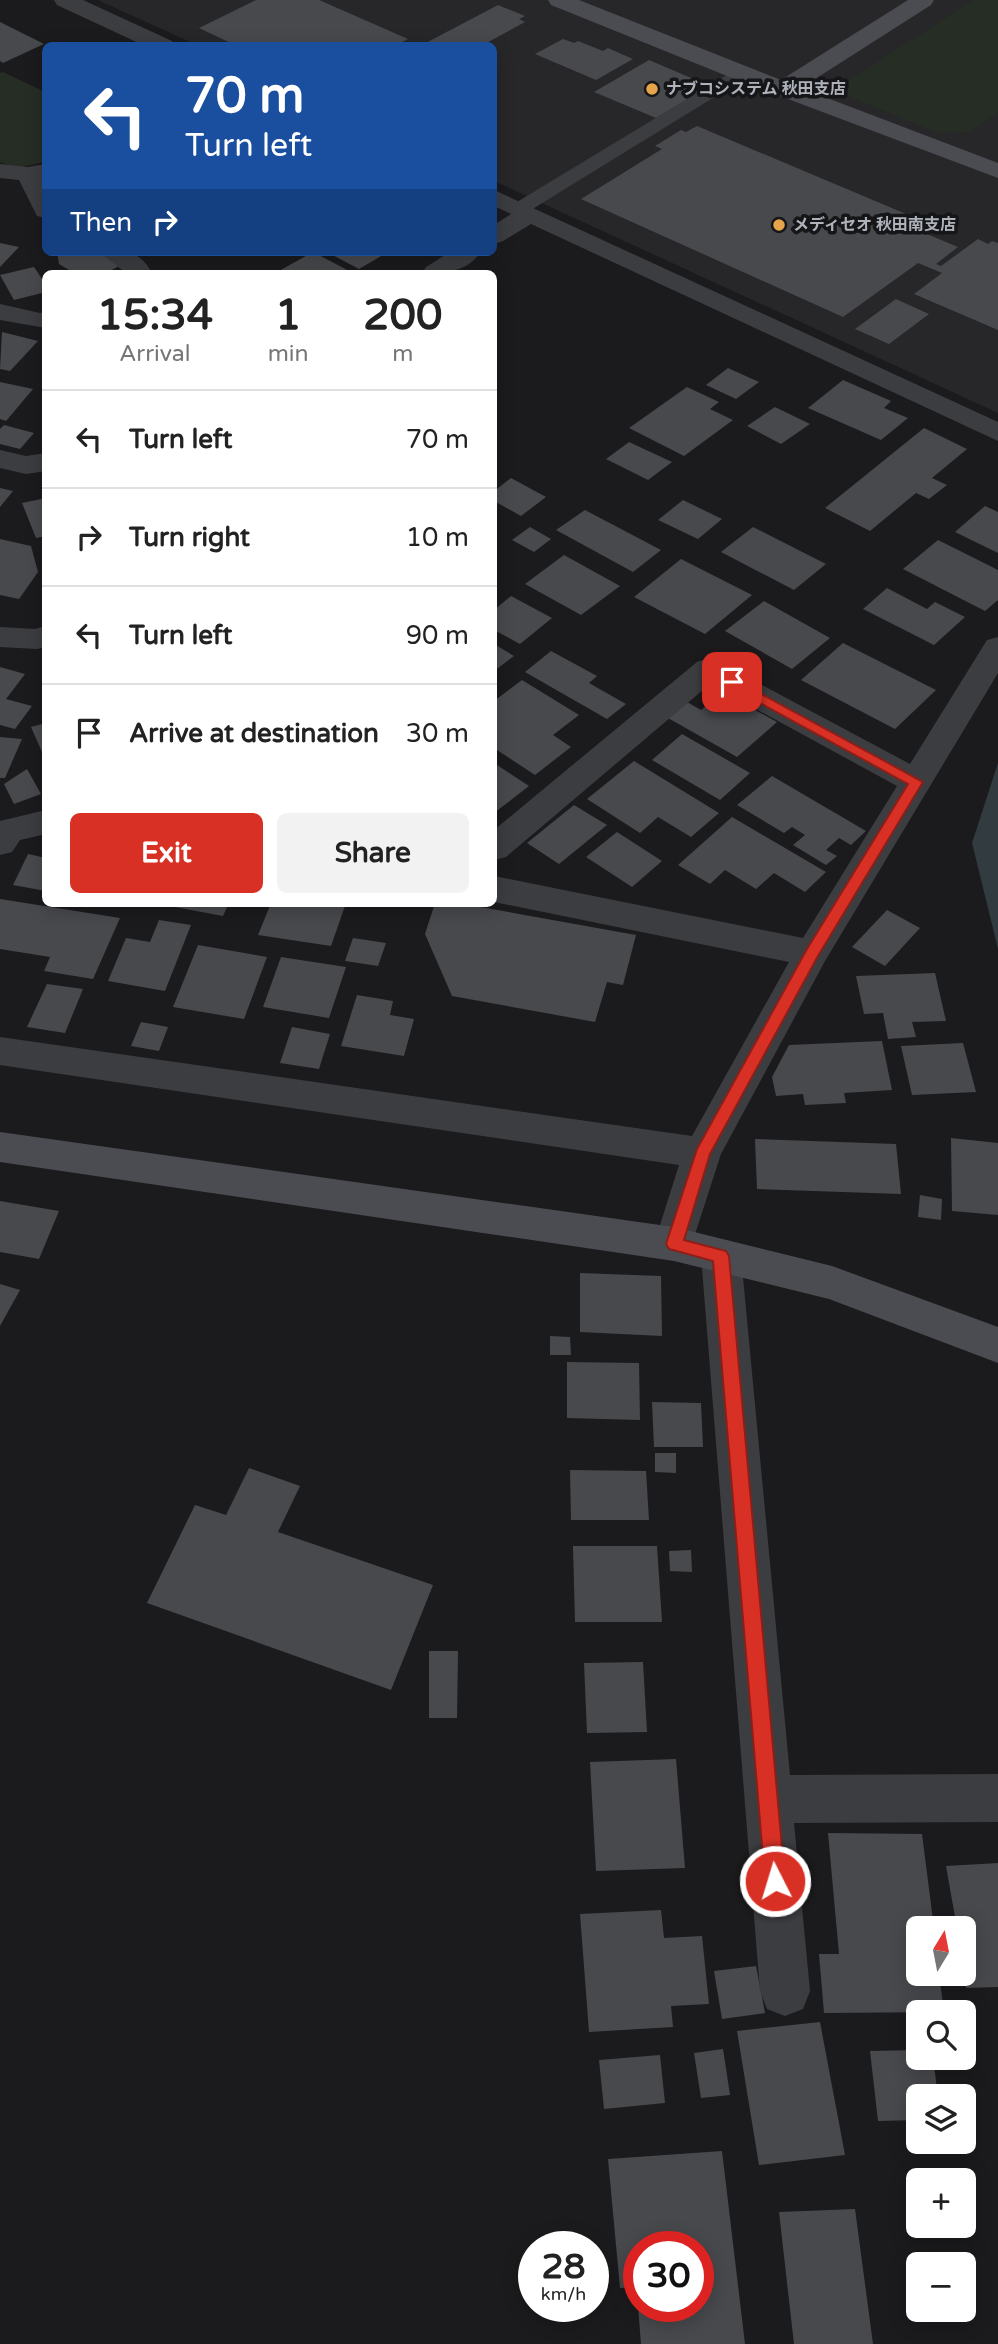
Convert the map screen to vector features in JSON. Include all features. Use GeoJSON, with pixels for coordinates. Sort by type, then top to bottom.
{"type":"FeatureCollection","features":[{"type":"Feature","properties":{"kind":"street"},"geometry":{"type":"LineString","coordinates":[[65,0],[155,42]]}},
{"type":"Feature","properties":{"kind":"street"},"geometry":{"type":"LineString","coordinates":[[559,0],[740,73],[995,166]]}},
{"type":"Feature","properties":{"kind":"street"},"geometry":{"type":"LineString","coordinates":[[783,89],[917,1]]}},
{"type":"Feature","properties":{"kind":"street"},"geometry":{"type":"LineString","coordinates":[[0,171],[37,173],[42,194]]}},
{"type":"Feature","properties":{"kind":"street"},"geometry":{"type":"LineString","coordinates":[[497,198],[998,433]]}},
{"type":"Feature","properties":{"kind":"street"},"geometry":{"type":"LineString","coordinates":[[497,234],[524,212]]}},
{"type":"Feature","properties":{"kind":"street"},"geometry":{"type":"LineString","coordinates":[[440,270],[462,256]]}},
{"type":"Feature","properties":{"kind":"street"},"geometry":{"type":"LineString","coordinates":[[0,312],[42,321]]}},
{"type":"Feature","properties":{"kind":"street"},"geometry":{"type":"LineString","coordinates":[[0,459],[26,465],[42,463]]}},
{"type":"Feature","properties":{"kind":"street"},"geometry":{"type":"LineString","coordinates":[[0,637],[42,637]]}},
{"type":"Feature","properties":{"kind":"street"},"geometry":{"type":"LineString","coordinates":[[674,1244],[702,1153],[812,953],[998,648]]}},
{"type":"Feature","properties":{"kind":"street"},"geometry":{"type":"LineString","coordinates":[[497,845],[708,669],[916,782]]}},
{"type":"Feature","properties":{"kind":"street"},"geometry":{"type":"LineString","coordinates":[[3,834],[42,823]]}},
{"type":"Feature","properties":{"kind":"street"},"geometry":{"type":"LineString","coordinates":[[497,890],[812,953]]}},
{"type":"Feature","properties":{"kind":"street"},"geometry":{"type":"LineString","coordinates":[[0,1051],[702,1153]]}},
{"type":"Feature","properties":{"kind":"street"},"geometry":{"type":"LineString","coordinates":[[0,1147],[674,1244],[832,1283],[998,1345]]}},
{"type":"Feature","properties":{"kind":"street"},"geometry":{"type":"LineString","coordinates":[[721,1256],[785,1991]]}},
{"type":"Feature","properties":{"kind":"street"},"geometry":{"type":"LineString","coordinates":[[768,1799],[998,1798]]}},
{"type":"Feature","properties":{"kind":"lane"},"geometry":{"type":"LineString","coordinates":[[524,212],[740,73]]}},
{"type":"Feature","properties":{"kind":"shaded area"},"geometry":{"type":"Polygon","coordinates":[[[98,0],[998,0],[998,413],[497,182],[497,42],[190,42],[98,0]]]}},
{"type":"Feature","properties":{"kind":"shaded area"},"geometry":{"type":"Polygon","coordinates":[[[974,0],[998,0],[998,112],[970,132],[938,133],[848,96],[846,82],[974,0]]]}},
{"type":"Feature","properties":{"kind":"shaded area"},"geometry":{"type":"Polygon","coordinates":[[[0,73],[42,91],[42,162],[16,168],[0,162],[0,73]]]}},
{"type":"Feature","properties":{"kind":"shaded area"},"geometry":{"type":"Polygon","coordinates":[[[998,763],[998,949],[972,843],[998,763]]]}},
{"type":"Feature","properties":{"kind":"building"},"geometry":{"type":"Polygon","coordinates":[[[256,0],[319,0],[408,39],[402,42],[229,42],[199,28],[256,0]]]}},
{"type":"Feature","properties":{"kind":"building"},"geometry":{"type":"Polygon","coordinates":[[[498,5],[525,16],[519,19],[525,22],[488,42],[428,42],[498,5]]]}},
{"type":"Feature","properties":{"kind":"building"},"geometry":{"type":"Polygon","coordinates":[[[0,22],[42,43],[3,63],[0,61],[0,22]]]}},
{"type":"Feature","properties":{"kind":"building"},"geometry":{"type":"Polygon","coordinates":[[[563,39],[574,43],[578,41],[603,51],[608,48],[633,59],[596,80],[535,54],[563,39]]]}},
{"type":"Feature","properties":{"kind":"building","name":"ナブコシステム 秋田支店"},"geometry":{"type":"Polygon","coordinates":[[[649,60],[710,86],[656,118],[594,92],[649,60]]]}},
{"type":"Feature","properties":{"kind":"building","name":"メディセオ 秋田南支店"},"geometry":{"type":"Polygon","coordinates":[[[697,126],[925,222],[915,229],[958,247],[936,264],[941,266],[978,239],[988,244],[992,241],[998,243],[998,330],[914,294],[942,273],[918,263],[843,317],[581,199],[662,149],[655,146],[681,130],[686,132],[697,126]]]}},
{"type":"Feature","properties":{"kind":"building"},"geometry":{"type":"Polygon","coordinates":[[[0,243],[19,247],[0,267],[0,243]]]}},
{"type":"Feature","properties":{"kind":"building"},"geometry":{"type":"Polygon","coordinates":[[[58,256],[108,256],[123,264],[112,270],[69,270],[59,264],[58,256]]]}},
{"type":"Feature","properties":{"kind":"building"},"geometry":{"type":"Polygon","coordinates":[[[306,256],[321,256],[347,270],[281,270],[306,256]]]}},
{"type":"Feature","properties":{"kind":"building"},"geometry":{"type":"Polygon","coordinates":[[[335,256],[381,256],[359,269],[335,256]]]}},
{"type":"Feature","properties":{"kind":"building"},"geometry":{"type":"Polygon","coordinates":[[[34,267],[42,279],[42,293],[14,300],[0,275],[34,267]]]}},
{"type":"Feature","properties":{"kind":"building"},"geometry":{"type":"Polygon","coordinates":[[[896,299],[929,314],[889,344],[855,329],[896,299]]]}},
{"type":"Feature","properties":{"kind":"building"},"geometry":{"type":"Polygon","coordinates":[[[2,332],[38,341],[10,371],[0,369],[2,332]]]}},
{"type":"Feature","properties":{"kind":"building"},"geometry":{"type":"Polygon","coordinates":[[[728,368],[759,382],[736,399],[706,385],[728,368]]]}},
{"type":"Feature","properties":{"kind":"building"},"geometry":{"type":"Polygon","coordinates":[[[843,380],[891,401],[884,408],[908,418],[881,440],[808,408],[843,380]]]}},
{"type":"Feature","properties":{"kind":"building"},"geometry":{"type":"Polygon","coordinates":[[[0,382],[33,389],[6,421],[0,419],[0,382]]]}},
{"type":"Feature","properties":{"kind":"building"},"geometry":{"type":"Polygon","coordinates":[[[687,387],[719,402],[710,409],[733,420],[684,456],[629,428],[687,387]]]}},
{"type":"Feature","properties":{"kind":"building"},"geometry":{"type":"Polygon","coordinates":[[[775,407],[810,424],[781,444],[747,426],[775,407]]]}},
{"type":"Feature","properties":{"kind":"building"},"geometry":{"type":"Polygon","coordinates":[[[4,425],[34,433],[20,449],[0,444],[0,429],[4,425]]]}},
{"type":"Feature","properties":{"kind":"building"},"geometry":{"type":"Polygon","coordinates":[[[924,428],[967,449],[932,478],[947,485],[929,499],[916,493],[870,531],[825,508],[924,428]]]}},
{"type":"Feature","properties":{"kind":"building"},"geometry":{"type":"Polygon","coordinates":[[[629,442],[672,462],[648,480],[606,459],[629,442]]]}},
{"type":"Feature","properties":{"kind":"building"},"geometry":{"type":"Polygon","coordinates":[[[511,478],[546,497],[521,516],[497,503],[497,489],[511,478]]]}},
{"type":"Feature","properties":{"kind":"building"},"geometry":{"type":"Polygon","coordinates":[[[0,488],[13,491],[0,507],[0,488]]]}},
{"type":"Feature","properties":{"kind":"building"},"geometry":{"type":"Polygon","coordinates":[[[42,499],[42,537],[36,538],[22,503],[42,499]]]}},
{"type":"Feature","properties":{"kind":"building"},"geometry":{"type":"Polygon","coordinates":[[[683,500],[722,519],[698,539],[658,520],[683,500]]]}},
{"type":"Feature","properties":{"kind":"building"},"geometry":{"type":"Polygon","coordinates":[[[985,506],[998,512],[998,553],[955,532],[985,506]]]}},
{"type":"Feature","properties":{"kind":"building"},"geometry":{"type":"Polygon","coordinates":[[[585,510],[661,550],[633,572],[556,530],[585,510]]]}},
{"type":"Feature","properties":{"kind":"building"},"geometry":{"type":"Polygon","coordinates":[[[530,527],[551,539],[534,552],[512,540],[530,527]]]}},
{"type":"Feature","properties":{"kind":"building"},"geometry":{"type":"Polygon","coordinates":[[[753,527],[826,564],[794,590],[721,552],[753,527]]]}},
{"type":"Feature","properties":{"kind":"building"},"geometry":{"type":"Polygon","coordinates":[[[0,539],[31,546],[38,572],[19,599],[0,595],[0,539]]]}},
{"type":"Feature","properties":{"kind":"building"},"geometry":{"type":"Polygon","coordinates":[[[938,540],[998,570],[998,600],[985,611],[903,569],[938,540]]]}},
{"type":"Feature","properties":{"kind":"building"},"geometry":{"type":"Polygon","coordinates":[[[564,555],[620,586],[581,615],[525,584],[564,555]]]}},
{"type":"Feature","properties":{"kind":"building"},"geometry":{"type":"Polygon","coordinates":[[[681,559],[752,595],[705,634],[634,597],[681,559]]]}},
{"type":"Feature","properties":{"kind":"building"},"geometry":{"type":"Polygon","coordinates":[[[887,588],[927,609],[935,602],[965,617],[934,645],[863,609],[887,588]]]}},
{"type":"Feature","properties":{"kind":"building"},"geometry":{"type":"Polygon","coordinates":[[[511,596],[552,618],[520,644],[497,632],[497,608],[511,596]]]}},
{"type":"Feature","properties":{"kind":"building"},"geometry":{"type":"Polygon","coordinates":[[[764,601],[830,638],[792,669],[725,631],[764,601]]]}},
{"type":"Feature","properties":{"kind":"building"},"geometry":{"type":"Polygon","coordinates":[[[843,643],[936,690],[895,729],[801,680],[843,643]]]}},
{"type":"Feature","properties":{"kind":"building"},"geometry":{"type":"Polygon","coordinates":[[[497,646],[514,656],[497,669],[497,646]]]}},
{"type":"Feature","properties":{"kind":"building"},"geometry":{"type":"Polygon","coordinates":[[[551,651],[597,676],[589,683],[626,704],[607,719],[525,672],[551,651]]]}},
{"type":"Feature","properties":{"kind":"building"},"geometry":{"type":"Polygon","coordinates":[[[0,667],[25,674],[6,699],[32,706],[15,729],[0,725],[0,667]]]}},
{"type":"Feature","properties":{"kind":"building"},"geometry":{"type":"Polygon","coordinates":[[[522,680],[579,715],[553,735],[571,747],[535,775],[497,750],[497,699],[522,680]]]}},
{"type":"Feature","properties":{"kind":"building"},"geometry":{"type":"Polygon","coordinates":[[[715,699],[735,699],[777,722],[737,757],[668,718],[687,702],[701,710],[715,699]]]}},
{"type":"Feature","properties":{"kind":"building"},"geometry":{"type":"Polygon","coordinates":[[[42,724],[42,752],[31,727],[42,724]]]}},
{"type":"Feature","properties":{"kind":"building"},"geometry":{"type":"Polygon","coordinates":[[[682,734],[750,773],[720,800],[652,760],[682,734]]]}},
{"type":"Feature","properties":{"kind":"building"},"geometry":{"type":"Polygon","coordinates":[[[0,737],[22,739],[5,778],[0,778],[0,737]]]}},
{"type":"Feature","properties":{"kind":"building"},"geometry":{"type":"Polygon","coordinates":[[[634,761],[719,813],[691,837],[658,817],[640,833],[587,799],[634,761]]]}},
{"type":"Feature","properties":{"kind":"building"},"geometry":{"type":"Polygon","coordinates":[[[497,765],[529,786],[497,811],[497,765]]]}},
{"type":"Feature","properties":{"kind":"building"},"geometry":{"type":"Polygon","coordinates":[[[27,769],[41,794],[14,804],[4,784],[27,769]]]}},
{"type":"Feature","properties":{"kind":"building"},"geometry":{"type":"Polygon","coordinates":[[[772,776],[866,831],[851,845],[839,838],[826,850],[837,856],[826,865],[793,845],[805,835],[792,827],[784,833],[737,805],[772,776]]]}},
{"type":"Feature","properties":{"kind":"building"},"geometry":{"type":"Polygon","coordinates":[[[574,805],[607,825],[559,864],[527,843],[574,805]]]}},
{"type":"Feature","properties":{"kind":"building"},"geometry":{"type":"Polygon","coordinates":[[[732,817],[826,872],[805,892],[774,873],[756,889],[725,870],[710,884],[678,865],[732,817]]]}},
{"type":"Feature","properties":{"kind":"building"},"geometry":{"type":"Polygon","coordinates":[[[617,832],[662,861],[632,887],[586,857],[617,832]]]}},
{"type":"Feature","properties":{"kind":"building"},"geometry":{"type":"Polygon","coordinates":[[[28,854],[42,857],[42,890],[13,885],[28,854]]]}},
{"type":"Feature","properties":{"kind":"building"},"geometry":{"type":"Polygon","coordinates":[[[0,899],[120,918],[93,979],[44,971],[50,957],[0,949],[0,899]]]}},
{"type":"Feature","properties":{"kind":"building"},"geometry":{"type":"Polygon","coordinates":[[[175,907],[227,907],[223,916],[175,907]]]}},
{"type":"Feature","properties":{"kind":"building"},"geometry":{"type":"Polygon","coordinates":[[[269,907],[345,907],[331,946],[258,935],[269,907]]]}},
{"type":"Feature","properties":{"kind":"building"},"geometry":{"type":"Polygon","coordinates":[[[434,907],[480,907],[636,935],[623,985],[607,982],[595,1022],[452,996],[425,934],[434,907]]]}},
{"type":"Feature","properties":{"kind":"building"},"geometry":{"type":"Polygon","coordinates":[[[887,910],[920,928],[885,966],[852,947],[887,910]]]}},
{"type":"Feature","properties":{"kind":"building"},"geometry":{"type":"Polygon","coordinates":[[[159,920],[191,925],[165,991],[108,981],[126,938],[150,942],[159,920]]]}},
{"type":"Feature","properties":{"kind":"building"},"geometry":{"type":"Polygon","coordinates":[[[353,938],[386,943],[378,966],[345,961],[353,938]]]}},
{"type":"Feature","properties":{"kind":"building"},"geometry":{"type":"Polygon","coordinates":[[[198,945],[267,957],[244,1019],[173,1007],[198,945]]]}},
{"type":"Feature","properties":{"kind":"building"},"geometry":{"type":"Polygon","coordinates":[[[281,957],[346,967],[329,1018],[263,1007],[281,957]]]}},
{"type":"Feature","properties":{"kind":"building"},"geometry":{"type":"Polygon","coordinates":[[[935,973],[946,1021],[912,1022],[916,1037],[888,1039],[883,1013],[864,1014],[856,976],[935,973]]]}},
{"type":"Feature","properties":{"kind":"building"},"geometry":{"type":"Polygon","coordinates":[[[47,984],[83,989],[65,1033],[27,1027],[47,984]]]}},
{"type":"Feature","properties":{"kind":"building"},"geometry":{"type":"Polygon","coordinates":[[[357,995],[393,1001],[390,1015],[414,1019],[404,1056],[341,1046],[357,995]]]}},
{"type":"Feature","properties":{"kind":"building"},"geometry":{"type":"Polygon","coordinates":[[[141,1022],[168,1027],[159,1051],[131,1046],[141,1022]]]}},
{"type":"Feature","properties":{"kind":"building"},"geometry":{"type":"Polygon","coordinates":[[[292,1027],[330,1034],[319,1069],[280,1063],[292,1027]]]}},
{"type":"Feature","properties":{"kind":"building"},"geometry":{"type":"Polygon","coordinates":[[[882,1041],[892,1090],[844,1093],[846,1103],[805,1105],[803,1094],[776,1096],[772,1077],[789,1045],[882,1041]]]}},
{"type":"Feature","properties":{"kind":"building"},"geometry":{"type":"Polygon","coordinates":[[[963,1043],[976,1092],[912,1095],[901,1046],[963,1043]]]}},
{"type":"Feature","properties":{"kind":"building"},"geometry":{"type":"Polygon","coordinates":[[[951,1138],[998,1143],[998,1215],[952,1211],[951,1138]]]}},
{"type":"Feature","properties":{"kind":"building"},"geometry":{"type":"Polygon","coordinates":[[[755,1139],[896,1144],[901,1194],[757,1189],[755,1139]]]}},
{"type":"Feature","properties":{"kind":"building"},"geometry":{"type":"Polygon","coordinates":[[[920,1195],[942,1199],[941,1220],[918,1217],[920,1195]]]}},
{"type":"Feature","properties":{"kind":"building"},"geometry":{"type":"Polygon","coordinates":[[[0,1201],[59,1211],[39,1259],[0,1252],[0,1201]]]}},
{"type":"Feature","properties":{"kind":"building"},"geometry":{"type":"Polygon","coordinates":[[[580,1273],[661,1276],[662,1336],[580,1332],[580,1273]]]}},
{"type":"Feature","properties":{"kind":"building"},"geometry":{"type":"Polygon","coordinates":[[[0,1284],[20,1290],[0,1326],[0,1284]]]}},
{"type":"Feature","properties":{"kind":"building"},"geometry":{"type":"Polygon","coordinates":[[[550,1336],[570,1337],[571,1355],[550,1355],[550,1336]]]}},
{"type":"Feature","properties":{"kind":"building"},"geometry":{"type":"Polygon","coordinates":[[[567,1362],[639,1363],[640,1420],[567,1418],[567,1362]]]}},
{"type":"Feature","properties":{"kind":"building"},"geometry":{"type":"Polygon","coordinates":[[[652,1402],[701,1403],[703,1447],[654,1447],[652,1402]]]}},
{"type":"Feature","properties":{"kind":"building"},"geometry":{"type":"Polygon","coordinates":[[[655,1453],[676,1453],[676,1473],[655,1472],[655,1453]]]}},
{"type":"Feature","properties":{"kind":"building"},"geometry":{"type":"Polygon","coordinates":[[[249,1468],[300,1486],[278,1532],[433,1585],[391,1690],[147,1603],[195,1505],[226,1515],[249,1468]]]}},
{"type":"Feature","properties":{"kind":"building"},"geometry":{"type":"Polygon","coordinates":[[[570,1470],[646,1471],[649,1520],[571,1520],[570,1470]]]}},
{"type":"Feature","properties":{"kind":"building"},"geometry":{"type":"Polygon","coordinates":[[[573,1546],[657,1546],[662,1622],[575,1622],[573,1546]]]}},
{"type":"Feature","properties":{"kind":"building"},"geometry":{"type":"Polygon","coordinates":[[[691,1550],[692,1572],[670,1571],[669,1551],[691,1550]]]}},
{"type":"Feature","properties":{"kind":"building"},"geometry":{"type":"Polygon","coordinates":[[[429,1651],[458,1651],[457,1718],[429,1718],[429,1651]]]}},
{"type":"Feature","properties":{"kind":"building"},"geometry":{"type":"Polygon","coordinates":[[[643,1662],[647,1732],[587,1733],[584,1663],[643,1662]]]}},
{"type":"Feature","properties":{"kind":"building"},"geometry":{"type":"Polygon","coordinates":[[[676,1759],[685,1868],[596,1871],[590,1762],[676,1759]]]}},
{"type":"Feature","properties":{"kind":"building"},"geometry":{"type":"Polygon","coordinates":[[[828,1833],[922,1834],[932,1916],[906,1916],[906,1986],[941,1986],[942,2000],[906,2000],[906,2012],[824,2013],[819,1954],[839,1954],[828,1833]]]}},
{"type":"Feature","properties":{"kind":"building"},"geometry":{"type":"Polygon","coordinates":[[[998,1863],[998,1987],[966,1988],[976,1986],[976,1916],[955,1916],[946,1866],[998,1863]]]}},
{"type":"Feature","properties":{"kind":"building"},"geometry":{"type":"Polygon","coordinates":[[[661,1910],[664,1938],[702,1936],[709,2004],[671,2006],[673,2027],[589,2032],[580,1914],[661,1910]]]}},
{"type":"Feature","properties":{"kind":"building"},"geometry":{"type":"Polygon","coordinates":[[[756,1966],[765,2013],[722,2019],[714,1971],[756,1966]]]}},
{"type":"Feature","properties":{"kind":"building"},"geometry":{"type":"Polygon","coordinates":[[[820,2022],[845,2155],[759,2165],[737,2031],[820,2022]]]}},
{"type":"Feature","properties":{"kind":"building"},"geometry":{"type":"Polygon","coordinates":[[[723,2049],[730,2095],[701,2098],[694,2053],[723,2049]]]}},
{"type":"Feature","properties":{"kind":"building"},"geometry":{"type":"Polygon","coordinates":[[[906,2050],[906,2070],[935,2070],[936,2084],[906,2084],[906,2120],[878,2121],[870,2051],[906,2050]]]}},
{"type":"Feature","properties":{"kind":"building"},"geometry":{"type":"Polygon","coordinates":[[[660,2055],[665,2103],[604,2109],[599,2060],[660,2055]]]}},
{"type":"Feature","properties":{"kind":"building"},"geometry":{"type":"Polygon","coordinates":[[[722,2151],[745,2344],[641,2344],[639,2322],[714,2322],[714,2231],[623,2231],[623,2288],[620,2288],[608,2159],[722,2151]]]}},
{"type":"Feature","properties":{"kind":"building"},"geometry":{"type":"Polygon","coordinates":[[[855,2209],[873,2344],[794,2344],[779,2212],[855,2209]]]}},
{"type":"Feature","properties":{"kind":"place","name":"ナブコシステム 秋田支店"},"geometry":{"type":"Point","coordinates":[652,89]}},
{"type":"Feature","properties":{"kind":"place","name":"メディセオ 秋田南支店"},"geometry":{"type":"Point","coordinates":[779,225]}},
{"type":"Feature","properties":{"kind":"route"},"geometry":{"type":"LineString","coordinates":[[732,682],[916,782],[812,953],[702,1153],[674,1244],[721,1256],[775,1881]]}}]}
